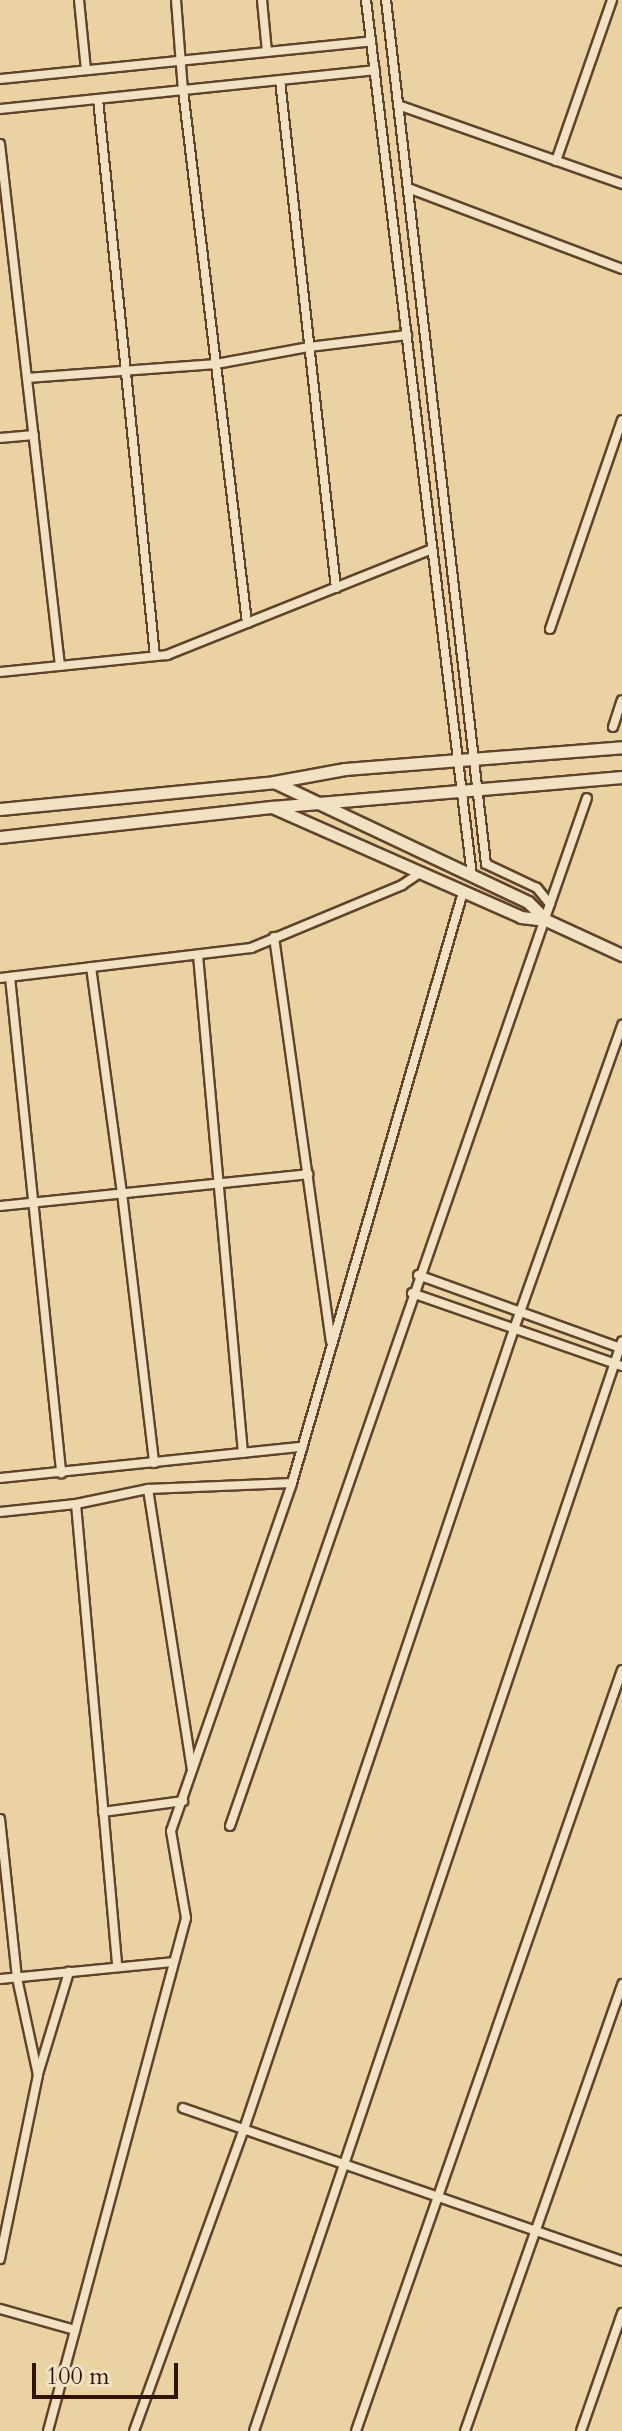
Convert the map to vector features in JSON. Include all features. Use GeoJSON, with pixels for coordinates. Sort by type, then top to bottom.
{"type":"FeatureCollection","features":[{"type":"Feature","properties":{"kind":"street"},"geometry":{"type":"LineString","coordinates":[[79,0],[86,70]]}},
{"type":"Feature","properties":{"kind":"street"},"geometry":{"type":"LineString","coordinates":[[176,0],[183,90],[247,623]]}},
{"type":"Feature","properties":{"kind":"street"},"geometry":{"type":"LineString","coordinates":[[262,0],[267,52]]}},
{"type":"Feature","properties":{"kind":"street"},"geometry":{"type":"LineString","coordinates":[[366,0],[472,876]]}},
{"type":"Feature","properties":{"kind":"street"},"geometry":{"type":"LineString","coordinates":[[386,0],[486,864],[537,888],[550,904]]}},
{"type":"Feature","properties":{"kind":"street"},"geometry":{"type":"LineString","coordinates":[[556,161],[612,0]]}},
{"type":"Feature","properties":{"kind":"street"},"geometry":{"type":"LineString","coordinates":[[0,79],[371,41]]}},
{"type":"Feature","properties":{"kind":"street"},"geometry":{"type":"LineString","coordinates":[[0,109],[375,70]]}},
{"type":"Feature","properties":{"kind":"street"},"geometry":{"type":"LineString","coordinates":[[280,80],[336,588]]}},
{"type":"Feature","properties":{"kind":"street"},"geometry":{"type":"LineString","coordinates":[[98,99],[155,656]]}},
{"type":"Feature","properties":{"kind":"street"},"geometry":{"type":"LineString","coordinates":[[398,105],[622,184]]}},
{"type":"Feature","properties":{"kind":"street"},"geometry":{"type":"LineString","coordinates":[[0,144],[4,217],[27,378],[60,666]]}},
{"type":"Feature","properties":{"kind":"street"},"geometry":{"type":"LineString","coordinates":[[408,188],[622,269]]}},
{"type":"Feature","properties":{"kind":"street"},"geometry":{"type":"LineString","coordinates":[[27,378],[216,364],[309,347],[407,335]]}},
{"type":"Feature","properties":{"kind":"street"},"geometry":{"type":"LineString","coordinates":[[550,629],[622,420]]}},
{"type":"Feature","properties":{"kind":"street"},"geometry":{"type":"LineString","coordinates":[[0,438],[34,435]]}},
{"type":"Feature","properties":{"kind":"street"},"geometry":{"type":"LineString","coordinates":[[0,672],[167,655],[432,549]]}},
{"type":"Feature","properties":{"kind":"street"},"geometry":{"type":"LineString","coordinates":[[613,727],[622,700]]}},
{"type":"Feature","properties":{"kind":"street"},"geometry":{"type":"LineString","coordinates":[[0,809],[274,782],[345,769],[622,747]]}},
{"type":"Feature","properties":{"kind":"street"},"geometry":{"type":"LineString","coordinates":[[0,837],[316,802],[622,777]]}},
{"type":"Feature","properties":{"kind":"street"},"geometry":{"type":"LineString","coordinates":[[274,782],[528,902],[546,920]]}},
{"type":"Feature","properties":{"kind":"street"},"geometry":{"type":"LineString","coordinates":[[230,1826],[418,1275],[587,798]]}},
{"type":"Feature","properties":{"kind":"street"},"geometry":{"type":"LineString","coordinates":[[272,807],[521,917],[546,920],[622,955]]}},
{"type":"Feature","properties":{"kind":"street"},"geometry":{"type":"LineString","coordinates":[[61,1473],[5,978],[251,948],[402,885],[420,873]]}},
{"type":"Feature","properties":{"kind":"street"},"geometry":{"type":"LineString","coordinates":[[48,2431],[186,1918],[171,1831],[292,1483],[463,892]]}},
{"type":"Feature","properties":{"kind":"street"},"geometry":{"type":"LineString","coordinates":[[274,937],[331,1346]]}},
{"type":"Feature","properties":{"kind":"street"},"geometry":{"type":"LineString","coordinates":[[198,955],[243,1453]]}},
{"type":"Feature","properties":{"kind":"street"},"geometry":{"type":"LineString","coordinates":[[91,967],[154,1463]]}},
{"type":"Feature","properties":{"kind":"street"},"geometry":{"type":"LineString","coordinates":[[134,2431],[244,2129],[514,1329],[622,1025]]}},
{"type":"Feature","properties":{"kind":"street"},"geometry":{"type":"LineString","coordinates":[[0,1206],[308,1174]]}},
{"type":"Feature","properties":{"kind":"street"},"geometry":{"type":"LineString","coordinates":[[254,2431],[618,1365],[621,1346],[418,1275]]}},
{"type":"Feature","properties":{"kind":"street"},"geometry":{"type":"LineString","coordinates":[[412,1293],[618,1365]]}},
{"type":"Feature","properties":{"kind":"street"},"geometry":{"type":"LineString","coordinates":[[0,1478],[302,1447]]}},
{"type":"Feature","properties":{"kind":"street"},"geometry":{"type":"LineString","coordinates":[[0,1512],[76,1504],[148,1489],[292,1483]]}},
{"type":"Feature","properties":{"kind":"street"},"geometry":{"type":"LineString","coordinates":[[148,1489],[193,1770]]}},
{"type":"Feature","properties":{"kind":"street"},"geometry":{"type":"LineString","coordinates":[[76,1504],[117,1967]]}},
{"type":"Feature","properties":{"kind":"street"},"geometry":{"type":"LineString","coordinates":[[356,2431],[622,1670]]}},
{"type":"Feature","properties":{"kind":"street"},"geometry":{"type":"LineString","coordinates":[[103,1812],[183,1801]]}},
{"type":"Feature","properties":{"kind":"street"},"geometry":{"type":"LineString","coordinates":[[0,1819],[17,1978],[38,2075]]}},
{"type":"Feature","properties":{"kind":"street"},"geometry":{"type":"LineString","coordinates":[[0,1979],[173,1962]]}},
{"type":"Feature","properties":{"kind":"street"},"geometry":{"type":"LineString","coordinates":[[0,2259],[38,2075],[69,1972]]}},
{"type":"Feature","properties":{"kind":"street"},"geometry":{"type":"LineString","coordinates":[[465,2431],[622,1984]]}},
{"type":"Feature","properties":{"kind":"street"},"geometry":{"type":"LineString","coordinates":[[183,2108],[622,2261]]}},
{"type":"Feature","properties":{"kind":"street"},"geometry":{"type":"LineString","coordinates":[[0,2309],[75,2330]]}},
{"type":"Feature","properties":{"kind":"street"},"geometry":{"type":"LineString","coordinates":[[581,2431],[622,2313]]}}]}
